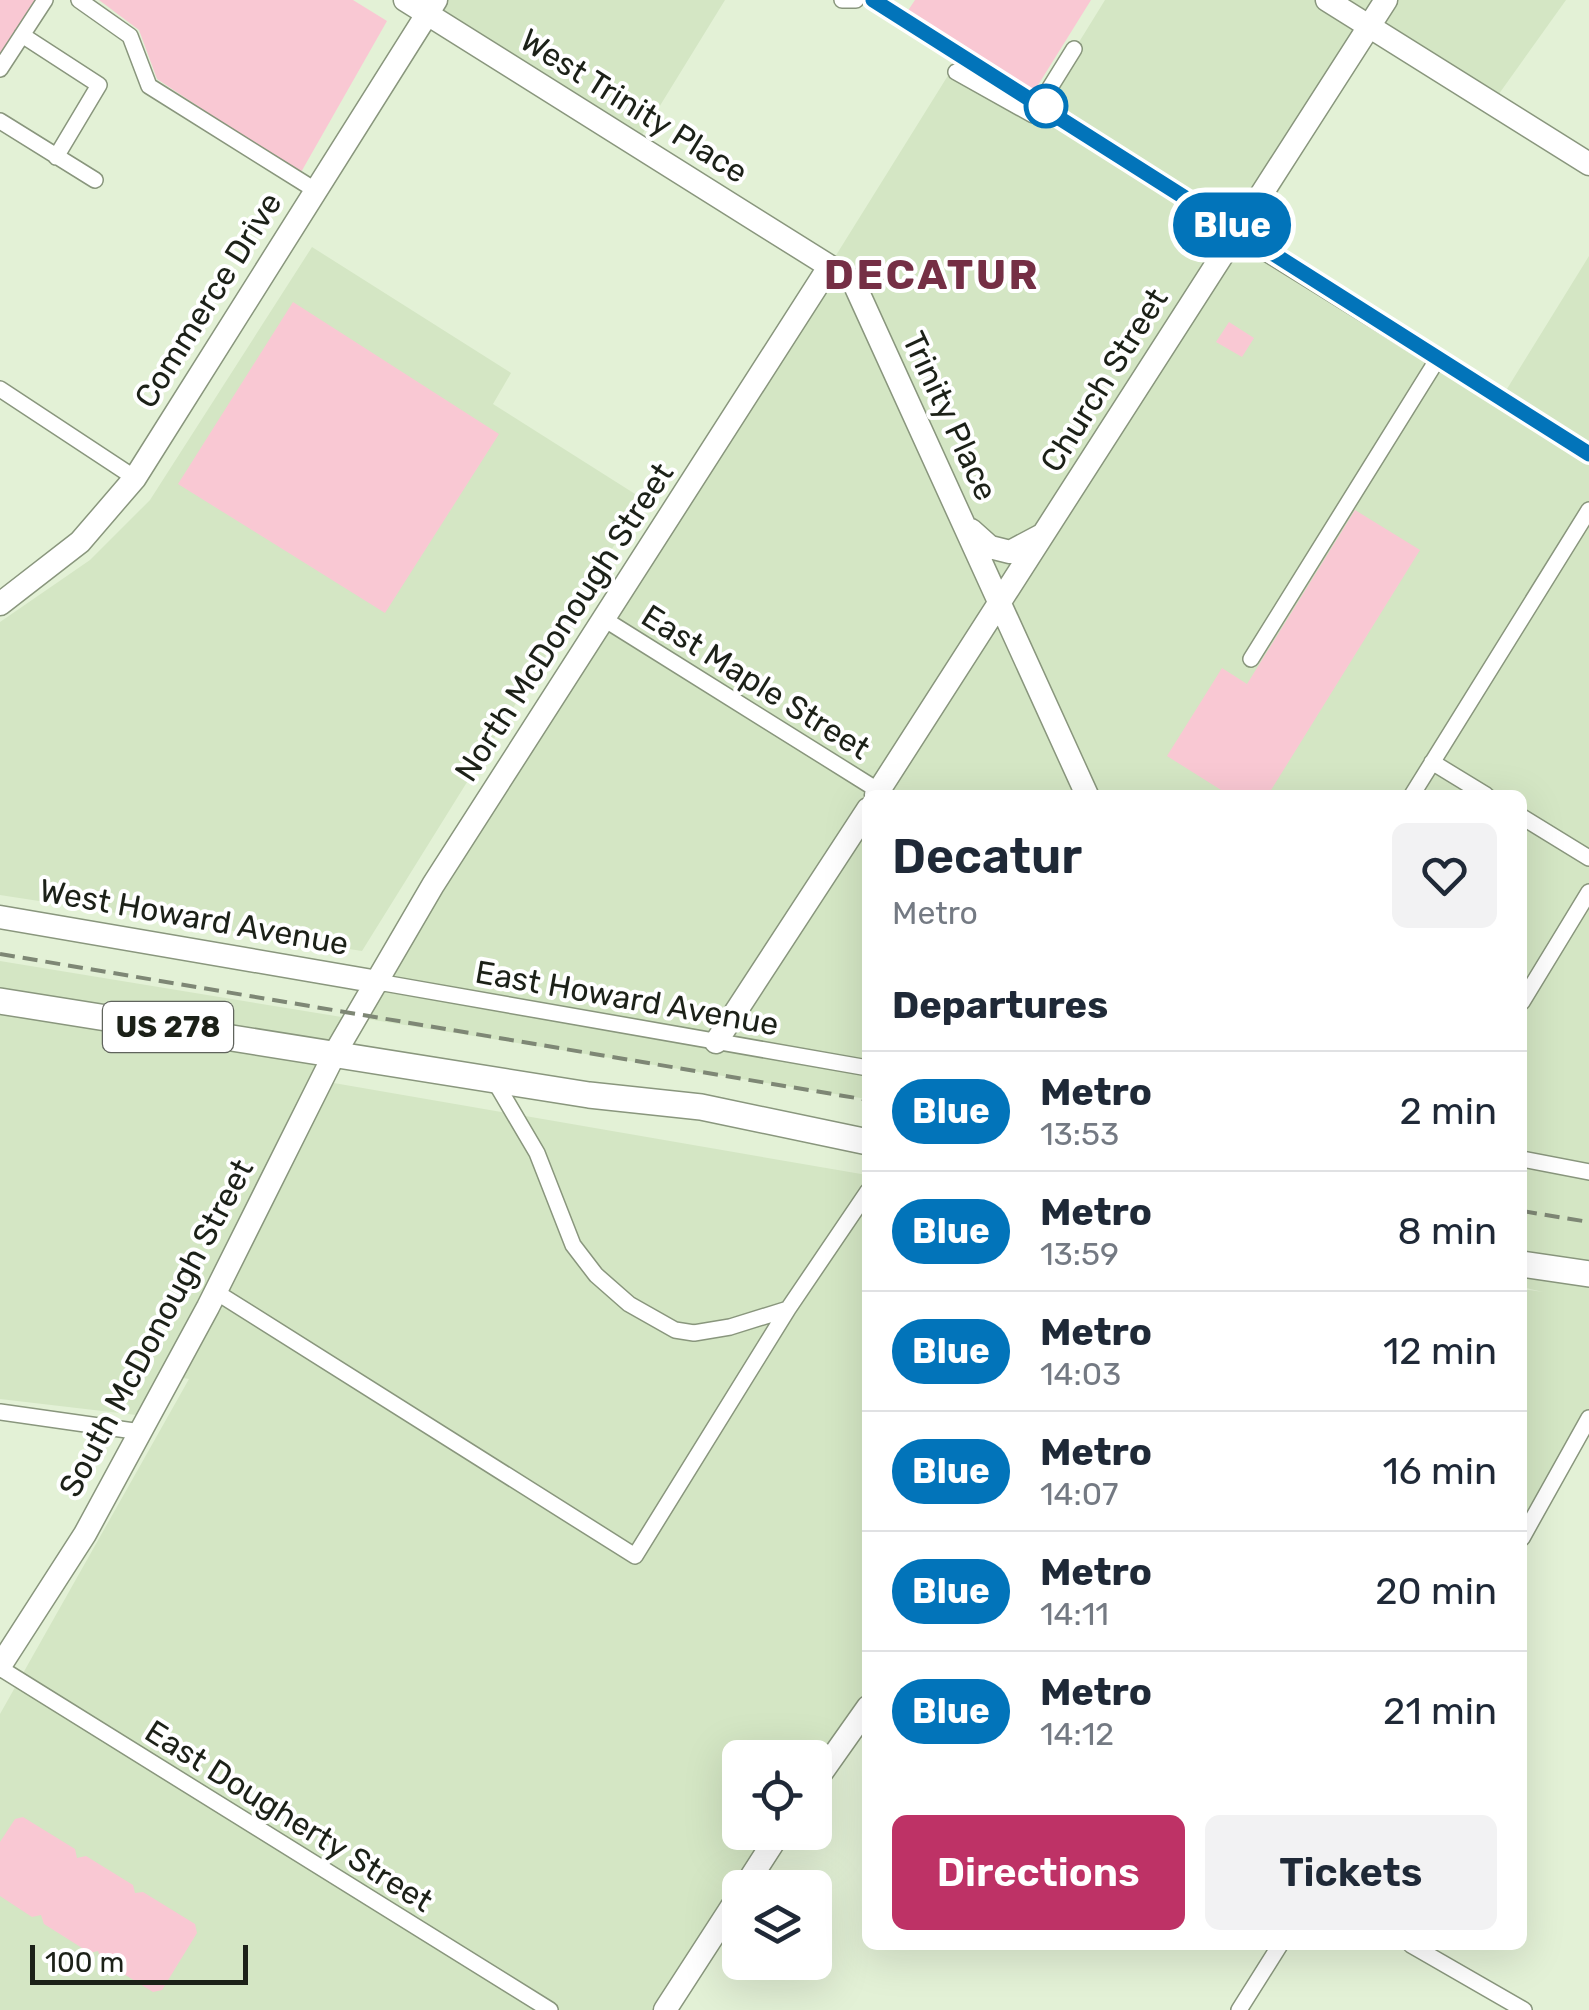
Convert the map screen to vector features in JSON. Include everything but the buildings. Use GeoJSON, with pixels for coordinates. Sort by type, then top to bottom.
{"type":"FeatureCollection","features":[{"type":"Feature","properties":{"kind":"main road","name":"US 278"},"geometry":{"type":"LineString","coordinates":[[0,1001],[589,1094],[690,1119],[862,1141]]}},
{"type":"Feature","properties":{"kind":"main road"},"geometry":{"type":"LineString","coordinates":[[1527,1265],[1589,1274]]}},
{"type":"Feature","properties":{"kind":"street"},"geometry":{"type":"LineString","coordinates":[[0,70],[45,0]]}},
{"type":"Feature","properties":{"kind":"street"},"geometry":{"type":"LineString","coordinates":[[78,0],[130,36],[149,86],[315,190]]}},
{"type":"Feature","properties":{"kind":"street","name":"West Trinity Place"},"geometry":{"type":"LineString","coordinates":[[404,0],[432,7],[829,267]]}},
{"type":"Feature","properties":{"kind":"street"},"geometry":{"type":"LineString","coordinates":[[842,0],[856,0]]}},
{"type":"Feature","properties":{"kind":"street"},"geometry":{"type":"LineString","coordinates":[[1327,0],[1589,164]]}},
{"type":"Feature","properties":{"kind":"street","name":"Church Street"},"geometry":{"type":"LineString","coordinates":[[879,790],[1386,0]]}},
{"type":"Feature","properties":{"kind":"street","name":"Commerce Drive"},"geometry":{"type":"LineString","coordinates":[[0,604],[80,542],[135,478],[432,7]]}},
{"type":"Feature","properties":{"kind":"street"},"geometry":{"type":"LineString","coordinates":[[22,35],[99,85],[56,157]]}},
{"type":"Feature","properties":{"kind":"street"},"geometry":{"type":"LineString","coordinates":[[956,72],[1032,115],[1074,48]]}},
{"type":"Feature","properties":{"kind":"street"},"geometry":{"type":"LineString","coordinates":[[0,121],[95,180]]}},
{"type":"Feature","properties":{"kind":"street"},"geometry":{"type":"LineString","coordinates":[[1235,234],[1589,453]]}},
{"type":"Feature","properties":{"kind":"street","name":"Trinity Place"},"geometry":{"type":"LineString","coordinates":[[829,267],[853,281],[1085,790]]}},
{"type":"Feature","properties":{"kind":"street","name":"North McDonough Street"},"geometry":{"type":"LineString","coordinates":[[357,1014],[434,885],[829,267]]}},
{"type":"Feature","properties":{"kind":"street"},"geometry":{"type":"LineString","coordinates":[[1251,659],[1437,360]]}},
{"type":"Feature","properties":{"kind":"street"},"geometry":{"type":"LineString","coordinates":[[0,389],[135,478]]}},
{"type":"Feature","properties":{"kind":"street"},"geometry":{"type":"LineString","coordinates":[[1415,790],[1589,510]]}},
{"type":"Feature","properties":{"kind":"street"},"geometry":{"type":"LineString","coordinates":[[963,520],[981,541],[1001,552],[1020,550],[1045,534]]}},
{"type":"Feature","properties":{"kind":"street","name":"East Maple Street"},"geometry":{"type":"LineString","coordinates":[[604,619],[862,790]]}},
{"type":"Feature","properties":{"kind":"street"},"geometry":{"type":"LineString","coordinates":[[1432,762],[1478,790]]}},
{"type":"Feature","properties":{"kind":"street","name":"Church Street"},"geometry":{"type":"LineString","coordinates":[[716,1042],[862,817]]}},
{"type":"Feature","properties":{"kind":"street"},"geometry":{"type":"LineString","coordinates":[[1527,820],[1589,858]]}},
{"type":"Feature","properties":{"kind":"street"},"geometry":{"type":"LineString","coordinates":[[1527,994],[1589,892]]}},
{"type":"Feature","properties":{"kind":"street","name":"West Howard Avenue"},"geometry":{"type":"LineString","coordinates":[[0,917],[378,982]]}},
{"type":"Feature","properties":{"kind":"street","name":"East Howard Avenue"},"geometry":{"type":"LineString","coordinates":[[378,982],[862,1067]]}},
{"type":"Feature","properties":{"kind":"street","name":"South McDonough Street"},"geometry":{"type":"LineString","coordinates":[[0,1667],[84,1534],[142,1432],[357,1014]]}},
{"type":"Feature","properties":{"kind":"street"},"geometry":{"type":"LineString","coordinates":[[494,1080],[537,1153],[558,1215],[573,1245],[596,1275],[629,1304],[675,1330],[694,1333],[730,1328],[788,1309]]}},
{"type":"Feature","properties":{"kind":"street"},"geometry":{"type":"LineString","coordinates":[[1527,1160],[1589,1172]]}},
{"type":"Feature","properties":{"kind":"street"},"geometry":{"type":"LineString","coordinates":[[216,1292],[634,1556],[788,1309],[862,1200]]}},
{"type":"Feature","properties":{"kind":"street"},"geometry":{"type":"LineString","coordinates":[[0,1412],[142,1432]]}},
{"type":"Feature","properties":{"kind":"street"},"geometry":{"type":"LineString","coordinates":[[1527,1529],[1589,1418]]}},
{"type":"Feature","properties":{"kind":"street","name":"East Dougherty Street"},"geometry":{"type":"LineString","coordinates":[[0,1667],[550,2010]]}},
{"type":"Feature","properties":{"kind":"street"},"geometry":{"type":"LineString","coordinates":[[832,1758],[862,1715]]}},
{"type":"Feature","properties":{"kind":"street"},"geometry":{"type":"LineString","coordinates":[[665,2010],[722,1922]]}},
{"type":"Feature","properties":{"kind":"street"},"geometry":{"type":"LineString","coordinates":[[1239,2010],[1277,1950]]}},
{"type":"Feature","properties":{"kind":"street"},"geometry":{"type":"LineString","coordinates":[[1420,1950],[1524,2010]]}},
{"type":"Feature","properties":{"kind":"shaded area"},"geometry":{"type":"Polygon","coordinates":[[[0,0],[42,0],[0,65],[0,0]]]}},
{"type":"Feature","properties":{"kind":"shaded area"},"geometry":{"type":"Polygon","coordinates":[[[99,0],[353,0],[387,21],[300,174],[157,79],[139,30],[99,0]]]}},
{"type":"Feature","properties":{"kind":"shaded area"},"geometry":{"type":"Polygon","coordinates":[[[416,0],[725,0],[637,143],[416,0]]]}},
{"type":"Feature","properties":{"kind":"shaded area"},"geometry":{"type":"Polygon","coordinates":[[[915,0],[1091,0],[1030,98],[903,18],[915,0]]]}},
{"type":"Feature","properties":{"kind":"shaded area"},"geometry":{"type":"Polygon","coordinates":[[[1105,0],[1566,0],[1496,98],[1379,27],[1252,235],[1502,397],[1589,256],[1589,1431],[1527,1528],[1527,1290],[1543,1292],[1527,1288],[1527,790],[862,790],[862,1098],[361,1018],[962,53],[1042,102],[1105,0]]]}},
{"type":"Feature","properties":{"kind":"shaded area"},"geometry":{"type":"Polygon","coordinates":[[[312,247],[511,373],[493,404],[643,499],[362,951],[0,895],[0,622],[90,560],[150,500],[312,247]]]}},
{"type":"Feature","properties":{"kind":"shaded area"},"geometry":{"type":"Polygon","coordinates":[[[293,302],[499,434],[385,613],[178,484],[293,302]]]}},
{"type":"Feature","properties":{"kind":"shaded area"},"geometry":{"type":"Polygon","coordinates":[[[1229,322],[1254,338],[1242,357],[1216,342],[1229,322]]]}},
{"type":"Feature","properties":{"kind":"shaded area"},"geometry":{"type":"Polygon","coordinates":[[[1355,510],[1420,550],[1271,790],[1221,790],[1167,756],[1222,668],[1247,684],[1355,510]]]}},
{"type":"Feature","properties":{"kind":"shaded area"},"geometry":{"type":"Polygon","coordinates":[[[0,961],[360,1020],[328,1082],[862,1174],[862,1711],[832,1758],[832,1740],[722,1740],[722,1850],[773,1850],[760,1870],[722,1870],[722,1928],[669,2010],[0,2010],[0,1714],[189,1379],[167,1375],[145,1416],[0,1399],[0,961]]]}},
{"type":"Feature","properties":{"kind":"shaded area"},"geometry":{"type":"Polygon","coordinates":[[[23,1817],[75,1849],[77,1858],[86,1856],[133,1885],[135,1893],[143,1892],[195,1924],[197,1933],[162,1990],[153,1992],[101,1960],[98,1951],[90,1953],[44,1924],[41,1915],[32,1917],[0,1896],[0,1842],[15,1819],[23,1817]]]}},
{"type":"Feature","properties":{"kind":"railway"},"geometry":{"type":"LineString","coordinates":[[0,954],[862,1099]]}},
{"type":"Feature","properties":{"kind":"railway"},"geometry":{"type":"LineString","coordinates":[[1527,1212],[1589,1222]]}},
{"type":"Feature","properties":{"kind":"metro line","name":"Blue"},"geometry":{"type":"LineString","coordinates":[[873,0],[1589,454]]}},
{"type":"Feature","properties":{"kind":"district","name":"DECATUR"},"geometry":{"type":"Point","coordinates":[932,275]}}]}
